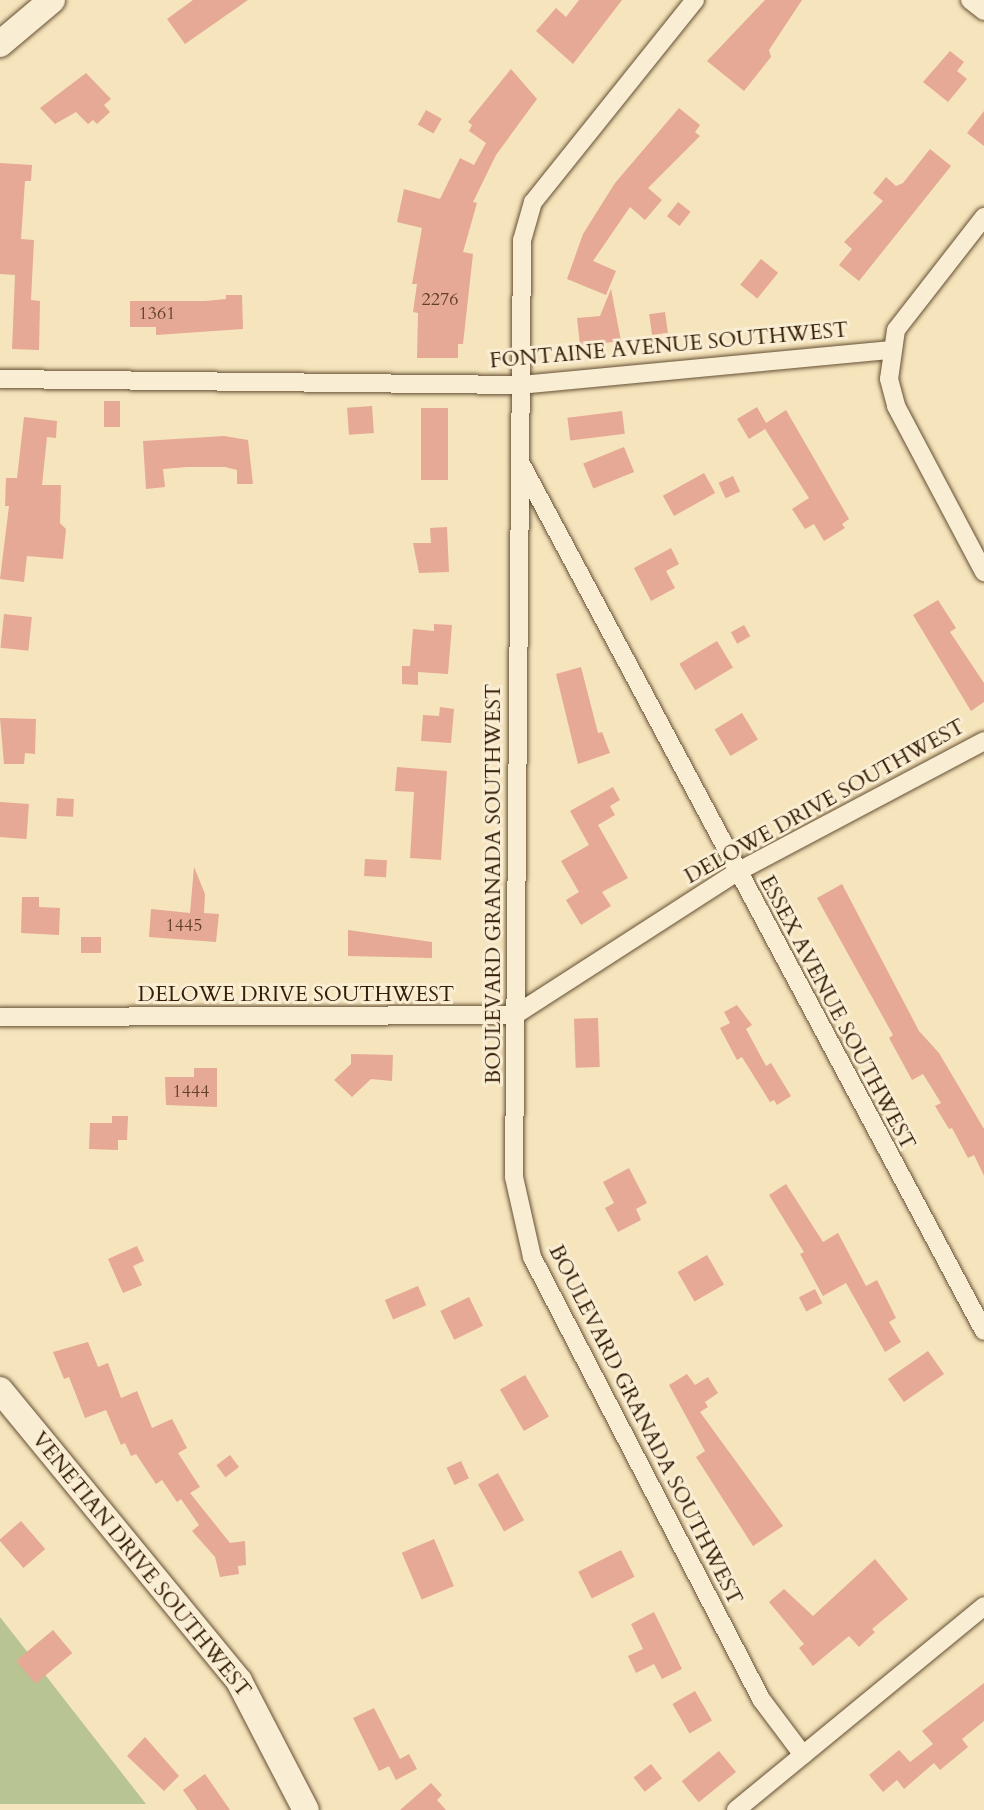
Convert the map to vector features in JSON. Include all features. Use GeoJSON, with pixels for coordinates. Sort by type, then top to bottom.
{"type":"FeatureCollection","features":[{"type":"Feature","properties":{"kind":"street"},"geometry":{"type":"LineString","coordinates":[[0,44],[52,0]]}},
{"type":"Feature","properties":{"kind":"street","name":"BOULEVARD GRANADA SOUTHWEST"},"geometry":{"type":"LineString","coordinates":[[695,0],[533,202],[522,240],[514,1177],[532,1257],[761,1699],[803,1755]]}},
{"type":"Feature","properties":{"kind":"street"},"geometry":{"type":"LineString","coordinates":[[970,0],[984,11]]}},
{"type":"Feature","properties":{"kind":"street"},"geometry":{"type":"LineString","coordinates":[[984,217],[906,313],[890,350],[889,379],[896,406],[984,572]]}},
{"type":"Feature","properties":{"kind":"street","name":"FONTAINE AVENUE SOUTHWEST"},"geometry":{"type":"LineString","coordinates":[[0,379],[520,385],[890,350]]}},
{"type":"Feature","properties":{"kind":"street","name":"ESSEX AVENUE SOUTHWEST"},"geometry":{"type":"LineString","coordinates":[[520,460],[737,872],[984,1331]]}},
{"type":"Feature","properties":{"kind":"street","name":"DELOWE DRIVE SOUTHWEST"},"geometry":{"type":"LineString","coordinates":[[0,1017],[515,1015],[737,872],[984,741]]}},
{"type":"Feature","properties":{"kind":"street","name":"VENETIAN DRIVE SOUTHWEST"},"geometry":{"type":"LineString","coordinates":[[0,1390],[239,1681],[306,1810]]}},
{"type":"Feature","properties":{"kind":"street"},"geometry":{"type":"LineString","coordinates":[[736,1810],[984,1606]]}},
{"type":"Feature","properties":{"kind":"green space"},"geometry":{"type":"Polygon","coordinates":[[[0,1617],[146,1804],[0,1804],[0,1617]]]}},
{"type":"Feature","properties":{"kind":"building"},"geometry":{"type":"Polygon","coordinates":[[[193,0],[248,0],[185,44],[167,19],[193,0]]]}},
{"type":"Feature","properties":{"kind":"building"},"geometry":{"type":"Polygon","coordinates":[[[579,0],[622,0],[573,64],[536,31],[556,8],[566,17],[579,0]]]}},
{"type":"Feature","properties":{"kind":"building"},"geometry":{"type":"Polygon","coordinates":[[[765,0],[802,0],[769,50],[771,57],[744,91],[707,61],[765,0]]]}},
{"type":"Feature","properties":{"kind":"building"},"geometry":{"type":"Polygon","coordinates":[[[950,51],[964,62],[957,71],[967,79],[948,102],[923,82],[950,51]]]}},
{"type":"Feature","properties":{"kind":"building"},"geometry":{"type":"Polygon","coordinates":[[[511,69],[537,99],[496,155],[473,202],[477,203],[463,252],[473,254],[463,344],[458,344],[458,358],[417,358],[418,313],[413,312],[417,284],[412,284],[422,228],[397,222],[404,189],[440,199],[460,158],[474,165],[486,143],[469,131],[472,125],[468,122],[511,69]]]}},
{"type":"Feature","properties":{"kind":"building"},"geometry":{"type":"Polygon","coordinates":[[[86,73],[111,99],[104,105],[110,112],[97,124],[93,120],[88,124],[76,112],[55,124],[40,108],[86,73]]]}},
{"type":"Feature","properties":{"kind":"building"},"geometry":{"type":"Polygon","coordinates":[[[679,108],[700,125],[695,132],[700,136],[648,188],[662,200],[645,220],[630,207],[593,261],[616,271],[606,295],[567,279],[583,234],[615,183],[679,108]]]}},
{"type":"Feature","properties":{"kind":"building"},"geometry":{"type":"Polygon","coordinates":[[[426,110],[442,119],[434,134],[418,125],[426,110]]]}},
{"type":"Feature","properties":{"kind":"building"},"geometry":{"type":"Polygon","coordinates":[[[984,111],[984,146],[967,133],[984,111]]]}},
{"type":"Feature","properties":{"kind":"building"},"geometry":{"type":"Polygon","coordinates":[[[930,149],[951,166],[859,281],[839,265],[852,249],[844,242],[883,201],[873,193],[886,177],[896,186],[903,183],[930,149]]]}},
{"type":"Feature","properties":{"kind":"building"},"geometry":{"type":"Polygon","coordinates":[[[0,163],[32,165],[31,181],[25,181],[21,239],[34,240],[31,300],[40,301],[39,350],[12,349],[15,275],[0,274],[0,163]]]}},
{"type":"Feature","properties":{"kind":"building"},"geometry":{"type":"Polygon","coordinates":[[[678,202],[691,212],[680,226],[667,216],[678,202]]]}},
{"type":"Feature","properties":{"kind":"building"},"geometry":{"type":"Polygon","coordinates":[[[761,259],[778,273],[757,298],[740,285],[761,259]]]}},
{"type":"Feature","properties":{"kind":"building"},"geometry":{"type":"Polygon","coordinates":[[[611,289],[621,341],[580,346],[577,318],[600,316],[611,289]]]}},
{"type":"Feature","properties":{"kind":"building"},"geometry":{"type":"Polygon","coordinates":[[[226,295],[242,295],[243,329],[156,335],[156,327],[130,327],[130,301],[205,301],[226,299],[226,295]]]}},
{"type":"Feature","properties":{"kind":"building"},"geometry":{"type":"Polygon","coordinates":[[[665,312],[668,333],[652,335],[649,314],[665,312]]]}},
{"type":"Feature","properties":{"kind":"building"},"geometry":{"type":"Polygon","coordinates":[[[104,401],[120,401],[120,427],[104,427],[104,401]]]}},
{"type":"Feature","properties":{"kind":"building"},"geometry":{"type":"Polygon","coordinates":[[[372,406],[374,433],[349,435],[347,408],[372,406]]]}},
{"type":"Feature","properties":{"kind":"building"},"geometry":{"type":"Polygon","coordinates":[[[757,407],[766,423],[786,410],[849,519],[842,524],[845,528],[824,541],[814,524],[805,529],[792,509],[809,498],[765,429],[749,439],[737,419],[757,407]]]}},
{"type":"Feature","properties":{"kind":"building"},"geometry":{"type":"Polygon","coordinates":[[[421,408],[448,408],[448,480],[421,480],[421,408]]]}},
{"type":"Feature","properties":{"kind":"building"},"geometry":{"type":"Polygon","coordinates":[[[622,411],[625,434],[570,441],[567,418],[622,411]]]}},
{"type":"Feature","properties":{"kind":"building"},"geometry":{"type":"Polygon","coordinates":[[[24,417],[57,421],[56,438],[47,437],[42,485],[61,485],[60,523],[66,529],[63,559],[27,556],[24,582],[0,579],[9,506],[5,506],[6,478],[17,478],[24,417]]]}},
{"type":"Feature","properties":{"kind":"building"},"geometry":{"type":"Polygon","coordinates":[[[224,436],[248,440],[253,484],[237,484],[237,470],[225,467],[187,467],[163,469],[165,487],[146,489],[143,441],[224,436]]]}},
{"type":"Feature","properties":{"kind":"building"},"geometry":{"type":"Polygon","coordinates":[[[624,447],[634,472],[593,489],[583,463],[624,447]]]}},
{"type":"Feature","properties":{"kind":"building"},"geometry":{"type":"Polygon","coordinates":[[[704,473],[715,493],[674,516],[663,496],[704,473]]]}},
{"type":"Feature","properties":{"kind":"building"},"geometry":{"type":"Polygon","coordinates":[[[733,476],[740,491],[726,498],[718,483],[733,476]]]}},
{"type":"Feature","properties":{"kind":"building"},"geometry":{"type":"Polygon","coordinates":[[[447,527],[449,572],[419,573],[413,543],[431,543],[430,528],[447,527]]]}},
{"type":"Feature","properties":{"kind":"building"},"geometry":{"type":"Polygon","coordinates":[[[671,548],[679,564],[666,571],[675,588],[651,601],[634,568],[671,548]]]}},
{"type":"Feature","properties":{"kind":"building"},"geometry":{"type":"Polygon","coordinates":[[[938,600],[956,628],[950,632],[984,683],[984,702],[971,711],[913,615],[938,600]]]}},
{"type":"Feature","properties":{"kind":"building"},"geometry":{"type":"Polygon","coordinates":[[[4,614],[32,617],[28,651],[0,648],[4,614]]]}},
{"type":"Feature","properties":{"kind":"building"},"geometry":{"type":"Polygon","coordinates":[[[434,624],[452,625],[448,674],[418,672],[418,685],[402,684],[402,666],[410,666],[413,629],[434,631],[434,624]]]}},
{"type":"Feature","properties":{"kind":"building"},"geometry":{"type":"Polygon","coordinates":[[[744,625],[750,636],[737,644],[731,632],[744,625]]]}},
{"type":"Feature","properties":{"kind":"building"},"geometry":{"type":"Polygon","coordinates":[[[717,641],[733,668],[695,690],[679,664],[717,641]]]}},
{"type":"Feature","properties":{"kind":"building"},"geometry":{"type":"Polygon","coordinates":[[[581,667],[598,733],[602,732],[610,753],[578,764],[556,674],[581,667]]]}},
{"type":"Feature","properties":{"kind":"building"},"geometry":{"type":"Polygon","coordinates":[[[440,707],[454,709],[451,743],[421,741],[423,715],[439,716],[440,707]]]}},
{"type":"Feature","properties":{"kind":"building"},"geometry":{"type":"Polygon","coordinates":[[[742,713],[758,740],[731,756],[715,729],[742,713]]]}},
{"type":"Feature","properties":{"kind":"building"},"geometry":{"type":"Polygon","coordinates":[[[0,718],[36,719],[35,754],[25,753],[24,764],[4,764],[0,718]]]}},
{"type":"Feature","properties":{"kind":"building"},"geometry":{"type":"Polygon","coordinates":[[[397,767],[447,771],[441,860],[410,858],[414,792],[395,791],[397,767]]]}},
{"type":"Feature","properties":{"kind":"building"},"geometry":{"type":"Polygon","coordinates":[[[613,787],[620,800],[610,806],[615,815],[598,825],[628,878],[602,892],[611,906],[581,925],[566,900],[579,892],[561,861],[589,845],[570,811],[613,787]]]}},
{"type":"Feature","properties":{"kind":"building"},"geometry":{"type":"Polygon","coordinates":[[[57,798],[74,799],[73,817],[56,816],[57,798]]]}},
{"type":"Feature","properties":{"kind":"building"},"geometry":{"type":"Polygon","coordinates":[[[0,802],[29,804],[26,839],[0,837],[0,802]]]}},
{"type":"Feature","properties":{"kind":"building"},"geometry":{"type":"Polygon","coordinates":[[[365,859],[387,860],[386,877],[364,876],[365,859]]]}},
{"type":"Feature","properties":{"kind":"building"},"geometry":{"type":"Polygon","coordinates":[[[194,867],[205,894],[204,913],[219,914],[216,942],[149,937],[151,909],[190,913],[194,867]]]}},
{"type":"Feature","properties":{"kind":"building"},"geometry":{"type":"Polygon","coordinates":[[[842,884],[919,1031],[939,1053],[984,1129],[984,1176],[974,1155],[968,1158],[952,1128],[949,1129],[935,1106],[941,1103],[923,1074],[912,1080],[889,1038],[893,1035],[817,898],[842,884]]]}},
{"type":"Feature","properties":{"kind":"building"},"geometry":{"type":"Polygon","coordinates":[[[22,897],[39,897],[39,907],[60,908],[59,935],[21,933],[22,897]]]}},
{"type":"Feature","properties":{"kind":"building"},"geometry":{"type":"Polygon","coordinates":[[[348,930],[432,942],[432,958],[348,956],[348,930]]]}},
{"type":"Feature","properties":{"kind":"building"},"geometry":{"type":"Polygon","coordinates":[[[81,937],[101,937],[101,953],[81,953],[81,937]]]}},
{"type":"Feature","properties":{"kind":"building"},"geometry":{"type":"Polygon","coordinates":[[[737,1005],[752,1025],[746,1029],[766,1066],[771,1063],[791,1096],[777,1105],[774,1100],[770,1102],[742,1057],[737,1060],[720,1028],[730,1023],[724,1012],[737,1005]]]}},
{"type":"Feature","properties":{"kind":"building"},"geometry":{"type":"Polygon","coordinates":[[[598,1018],[600,1067],[576,1068],[574,1019],[598,1018]]]}},
{"type":"Feature","properties":{"kind":"building"},"geometry":{"type":"Polygon","coordinates":[[[351,1054],[393,1055],[392,1081],[371,1079],[352,1097],[334,1080],[351,1064],[351,1054]]]}},
{"type":"Feature","properties":{"kind":"building"},"geometry":{"type":"Polygon","coordinates":[[[194,1068],[217,1068],[217,1107],[166,1105],[165,1077],[194,1077],[194,1068]]]}},
{"type":"Feature","properties":{"kind":"building"},"geometry":{"type":"Polygon","coordinates":[[[112,1116],[128,1116],[127,1140],[118,1140],[118,1150],[89,1149],[90,1123],[112,1123],[112,1116]]]}},
{"type":"Feature","properties":{"kind":"building"},"geometry":{"type":"Polygon","coordinates":[[[629,1168],[647,1203],[636,1209],[641,1220],[618,1232],[605,1208],[614,1203],[603,1182],[629,1168]]]}},
{"type":"Feature","properties":{"kind":"building"},"geometry":{"type":"Polygon","coordinates":[[[786,1184],[823,1242],[838,1233],[866,1286],[877,1280],[896,1318],[889,1322],[901,1342],[885,1352],[846,1283],[823,1296],[800,1254],[804,1252],[769,1195],[786,1184]]]}},
{"type":"Feature","properties":{"kind":"building"},"geometry":{"type":"Polygon","coordinates":[[[137,1246],[144,1261],[133,1266],[142,1285],[123,1293],[108,1259],[137,1246]]]}},
{"type":"Feature","properties":{"kind":"building"},"geometry":{"type":"Polygon","coordinates":[[[707,1255],[724,1284],[695,1301],[678,1272],[707,1255]]]}},
{"type":"Feature","properties":{"kind":"building"},"geometry":{"type":"Polygon","coordinates":[[[418,1286],[426,1305],[393,1319],[385,1300],[418,1286]]]}},
{"type":"Feature","properties":{"kind":"building"},"geometry":{"type":"Polygon","coordinates":[[[815,1289],[822,1303],[806,1311],[799,1297],[815,1289]]]}},
{"type":"Feature","properties":{"kind":"building"},"geometry":{"type":"Polygon","coordinates":[[[469,1297],[483,1326],[454,1340],[440,1311],[469,1297]]]}},
{"type":"Feature","properties":{"kind":"building"},"geometry":{"type":"Polygon","coordinates":[[[88,1342],[98,1367],[108,1363],[121,1398],[137,1391],[152,1428],[172,1419],[187,1448],[178,1453],[200,1487],[190,1493],[230,1543],[245,1541],[246,1565],[238,1566],[239,1574],[220,1577],[215,1557],[192,1531],[199,1525],[181,1499],[177,1502],[162,1480],[156,1484],[136,1454],[131,1456],[125,1443],[121,1445],[106,1410],[85,1418],[69,1377],[64,1379],[53,1352],[88,1342]]]}},
{"type":"Feature","properties":{"kind":"building"},"geometry":{"type":"Polygon","coordinates":[[[928,1351],[944,1374],[904,1402],[888,1379],[928,1351]]]}},
{"type":"Feature","properties":{"kind":"building"},"geometry":{"type":"Polygon","coordinates":[[[687,1374],[695,1385],[708,1377],[718,1393],[705,1402],[708,1407],[700,1412],[783,1526],[753,1546],[696,1457],[705,1451],[669,1385],[687,1374]]]}},
{"type":"Feature","properties":{"kind":"building"},"geometry":{"type":"Polygon","coordinates":[[[525,1375],[549,1417],[524,1431],[500,1390],[525,1375]]]}},
{"type":"Feature","properties":{"kind":"building"},"geometry":{"type":"Polygon","coordinates":[[[230,1455],[239,1467],[225,1477],[216,1465],[230,1455]]]}},
{"type":"Feature","properties":{"kind":"building"},"geometry":{"type":"Polygon","coordinates":[[[461,1461],[469,1478],[455,1485],[446,1468],[461,1461]]]}},
{"type":"Feature","properties":{"kind":"building"},"geometry":{"type":"Polygon","coordinates":[[[498,1473],[524,1520],[504,1531],[478,1484],[498,1473]]]}},
{"type":"Feature","properties":{"kind":"building"},"geometry":{"type":"Polygon","coordinates":[[[21,1521],[45,1549],[23,1568],[0,1541],[21,1521]]]}},
{"type":"Feature","properties":{"kind":"building"},"geometry":{"type":"Polygon","coordinates":[[[434,1539],[454,1586],[422,1600],[402,1553],[434,1539]]]}},
{"type":"Feature","properties":{"kind":"building"},"geometry":{"type":"Polygon","coordinates":[[[621,1550],[635,1577],[592,1599],[578,1572],[621,1550]]]}},
{"type":"Feature","properties":{"kind":"building"},"geometry":{"type":"Polygon","coordinates":[[[875,1559],[908,1599],[872,1629],[875,1632],[859,1647],[849,1636],[813,1666],[799,1648],[804,1644],[769,1602],[784,1589],[813,1616],[875,1559]]]}},
{"type":"Feature","properties":{"kind":"building"},"geometry":{"type":"Polygon","coordinates":[[[654,1612],[682,1669],[662,1679],[654,1664],[636,1673],[628,1656],[643,1649],[631,1624],[654,1612]]]}},
{"type":"Feature","properties":{"kind":"building"},"geometry":{"type":"Polygon","coordinates":[[[53,1630],[72,1653],[36,1684],[16,1661],[53,1630]]]}},
{"type":"Feature","properties":{"kind":"building"},"geometry":{"type":"Polygon","coordinates":[[[984,1683],[984,1721],[962,1739],[968,1747],[940,1770],[934,1763],[904,1789],[897,1780],[883,1792],[869,1775],[899,1750],[910,1762],[933,1744],[922,1731],[984,1683]]]}},
{"type":"Feature","properties":{"kind":"building"},"geometry":{"type":"Polygon","coordinates":[[[695,1691],[712,1720],[689,1733],[672,1704],[695,1691]]]}},
{"type":"Feature","properties":{"kind":"building"},"geometry":{"type":"Polygon","coordinates":[[[374,1708],[400,1759],[409,1754],[417,1769],[396,1780],[389,1766],[379,1771],[353,1718],[374,1708]]]}},
{"type":"Feature","properties":{"kind":"building"},"geometry":{"type":"Polygon","coordinates":[[[145,1737],[179,1776],[164,1791],[127,1756],[145,1737]]]}},
{"type":"Feature","properties":{"kind":"building"},"geometry":{"type":"Polygon","coordinates":[[[719,1751],[736,1772],[699,1802],[682,1781],[719,1751]]]}},
{"type":"Feature","properties":{"kind":"building"},"geometry":{"type":"Polygon","coordinates":[[[651,1764],[662,1778],[645,1792],[634,1778],[651,1764]]]}},
{"type":"Feature","properties":{"kind":"building"},"geometry":{"type":"Polygon","coordinates":[[[205,1774],[230,1810],[197,1810],[183,1790],[205,1774]]]}},
{"type":"Feature","properties":{"kind":"building"},"geometry":{"type":"Polygon","coordinates":[[[431,1783],[442,1795],[437,1800],[446,1810],[400,1810],[431,1783]]]}}]}
